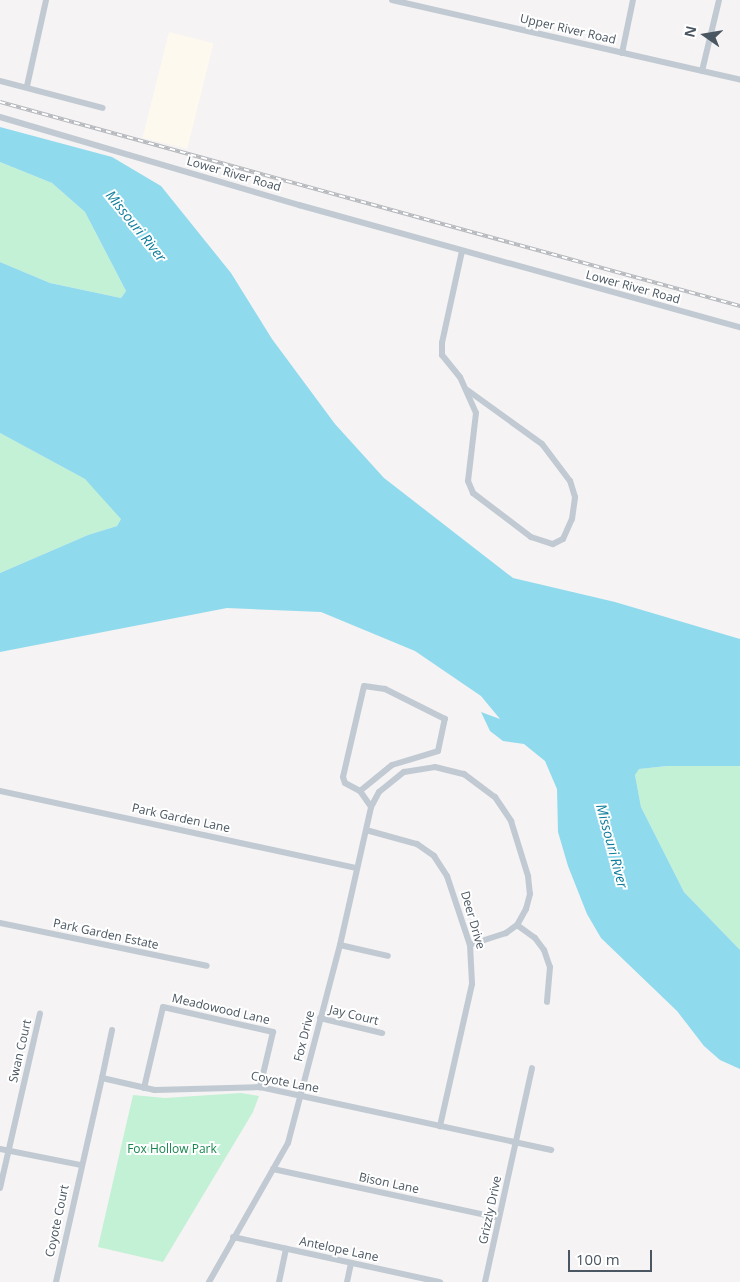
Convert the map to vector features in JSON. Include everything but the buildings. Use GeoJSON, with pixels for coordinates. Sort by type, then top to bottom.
{"type":"FeatureCollection","features":[{"type":"Feature","properties":{"kind":"street"},"geometry":{"type":"LineString","coordinates":[[28,86],[46,0]]}},
{"type":"Feature","properties":{"kind":"street","name":"Upper River Road"},"geometry":{"type":"LineString","coordinates":[[392,0],[740,80]]}},
{"type":"Feature","properties":{"kind":"street"},"geometry":{"type":"LineString","coordinates":[[622,53],[633,0]]}},
{"type":"Feature","properties":{"kind":"street"},"geometry":{"type":"LineString","coordinates":[[702,71],[719,0]]}},
{"type":"Feature","properties":{"kind":"street"},"geometry":{"type":"LineString","coordinates":[[0,80],[28,86],[103,108]]}},
{"type":"Feature","properties":{"kind":"street","name":"Lower River Road"},"geometry":{"type":"LineString","coordinates":[[0,117],[462,251],[740,328]]}},
{"type":"Feature","properties":{"kind":"street"},"geometry":{"type":"LineString","coordinates":[[462,251],[442,342],[442,355],[467,390],[476,413],[468,481],[473,493],[532,536],[553,544],[563,539],[572,519],[575,497],[570,481],[542,444],[467,390]]}},
{"type":"Feature","properties":{"kind":"street"},"geometry":{"type":"LineString","coordinates":[[360,791],[392,765],[438,750],[445,719],[386,689],[364,686],[343,772],[345,783],[360,791],[371,807]]}},
{"type":"Feature","properties":{"kind":"street","name":"Fox Drive"},"geometry":{"type":"LineString","coordinates":[[209,1282],[288,1143],[340,945],[371,807],[379,792],[404,772],[421,767],[449,769],[482,785],[511,821],[528,876],[530,894],[517,925]]}},
{"type":"Feature","properties":{"kind":"street","name":"Park Garden Lane"},"geometry":{"type":"LineString","coordinates":[[0,791],[357,868]]}},
{"type":"Feature","properties":{"kind":"street","name":"Deer Drive"},"geometry":{"type":"LineString","coordinates":[[366,830],[417,844],[434,856],[448,876],[470,945],[472,984],[440,1126]]}},
{"type":"Feature","properties":{"kind":"street","name":"Park Garden Estate"},"geometry":{"type":"LineString","coordinates":[[0,924],[207,966]]}},
{"type":"Feature","properties":{"kind":"street"},"geometry":{"type":"LineString","coordinates":[[470,945],[517,925],[535,938],[544,950],[550,967],[547,1002]]}},
{"type":"Feature","properties":{"kind":"street"},"geometry":{"type":"LineString","coordinates":[[340,945],[388,956]]}},
{"type":"Feature","properties":{"kind":"street","name":"Meadowood Lane"},"geometry":{"type":"LineString","coordinates":[[144,1088],[163,1007],[273,1032],[260,1087]]}},
{"type":"Feature","properties":{"kind":"street","name":"Swan Court"},"geometry":{"type":"LineString","coordinates":[[0,1188],[40,1014]]}},
{"type":"Feature","properties":{"kind":"street","name":"Jay Court"},"geometry":{"type":"LineString","coordinates":[[320,1018],[382,1033]]}},
{"type":"Feature","properties":{"kind":"street"},"geometry":{"type":"LineString","coordinates":[[0,1149],[81,1165],[112,1030]]}},
{"type":"Feature","properties":{"kind":"street","name":"Grizzly Drive"},"geometry":{"type":"LineString","coordinates":[[486,1282],[532,1068]]}},
{"type":"Feature","properties":{"kind":"street","name":"Coyote Lane"},"geometry":{"type":"LineString","coordinates":[[102,1078],[144,1088],[260,1087],[551,1150]]}},
{"type":"Feature","properties":{"kind":"street","name":"Coyote Court"},"geometry":{"type":"LineString","coordinates":[[56,1282],[81,1165]]}},
{"type":"Feature","properties":{"kind":"street","name":"Bison Lane"},"geometry":{"type":"LineString","coordinates":[[273,1169],[499,1218]]}},
{"type":"Feature","properties":{"kind":"street","name":"Antelope Lane"},"geometry":{"type":"LineString","coordinates":[[233,1237],[351,1263],[416,1280],[440,1282]]}},
{"type":"Feature","properties":{"kind":"street"},"geometry":{"type":"LineString","coordinates":[[279,1282],[286,1249]]}},
{"type":"Feature","properties":{"kind":"street"},"geometry":{"type":"LineString","coordinates":[[347,1282],[351,1263]]}},
{"type":"Feature","properties":{"kind":"shaded area"},"geometry":{"type":"Polygon","coordinates":[[[169,32],[214,43],[187,149],[143,138],[169,32]]]}},
{"type":"Feature","properties":{"kind":"green space"},"geometry":{"type":"Polygon","coordinates":[[[0,162],[52,183],[85,212],[126,291],[121,298],[50,283],[0,262],[0,162]]]}},
{"type":"Feature","properties":{"kind":"green space"},"geometry":{"type":"Polygon","coordinates":[[[0,433],[85,479],[117,511],[121,519],[117,526],[88,535],[0,573],[0,433]]]}},
{"type":"Feature","properties":{"kind":"green space"},"geometry":{"type":"Polygon","coordinates":[[[667,766],[740,766],[740,950],[684,892],[641,807],[635,775],[638,769],[667,766]]]}},
{"type":"Feature","properties":{"kind":"green space","name":"Fox Hollow Park"},"geometry":{"type":"Polygon","coordinates":[[[241,1093],[259,1096],[253,1112],[163,1262],[98,1247],[133,1095],[165,1098],[241,1093]]]}},
{"type":"Feature","properties":{"kind":"water","name":"Missouri River"},"geometry":{"type":"Polygon","coordinates":[[[0,127],[112,157],[161,186],[231,273],[272,339],[335,424],[384,478],[513,578],[615,602],[740,639],[740,766],[667,766],[639,769],[635,775],[641,807],[684,892],[740,950],[740,1069],[720,1060],[704,1046],[677,1011],[601,938],[587,914],[568,866],[558,832],[557,789],[545,761],[524,744],[503,741],[490,731],[481,712],[500,719],[481,696],[415,651],[321,612],[227,608],[0,652],[0,573],[88,535],[117,526],[121,519],[85,479],[0,433],[0,262],[50,283],[121,298],[126,291],[85,212],[52,183],[0,162],[0,127]]]}},
{"type":"Feature","properties":{"kind":"railway"},"geometry":{"type":"LineString","coordinates":[[0,102],[740,306]]}}]}
